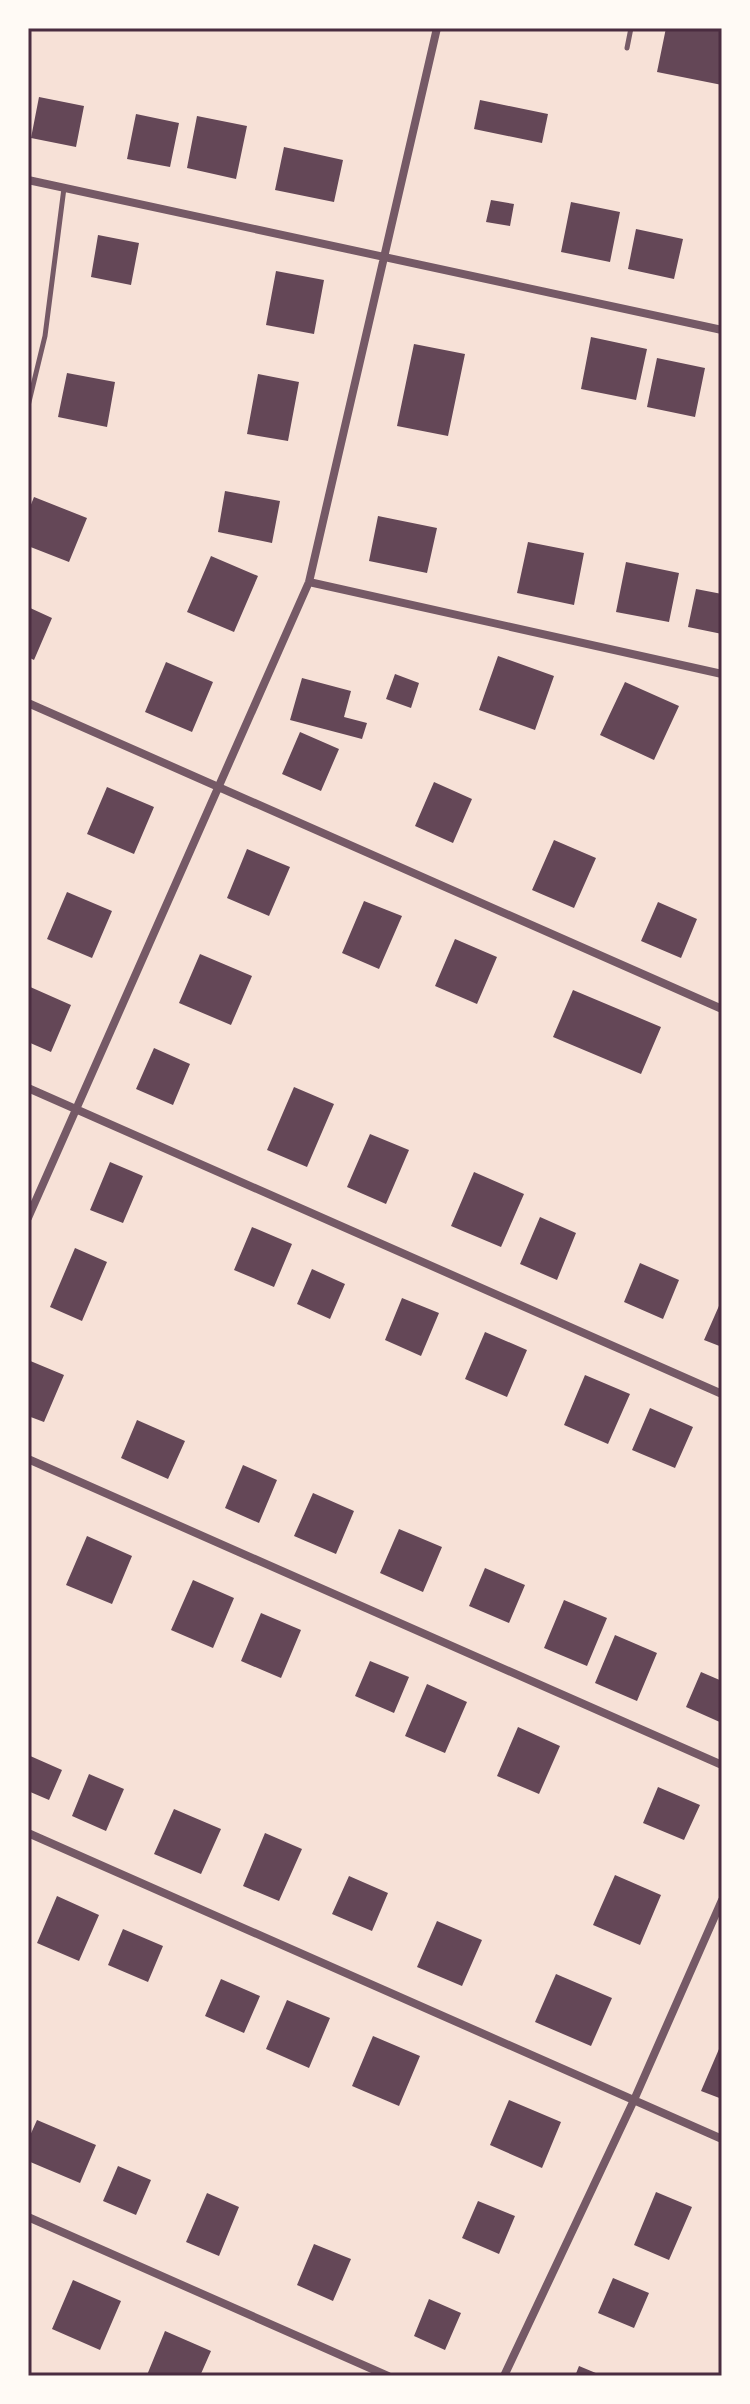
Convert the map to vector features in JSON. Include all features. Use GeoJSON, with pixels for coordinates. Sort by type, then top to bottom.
{"type":"FeatureCollection","features":[{"type":"Feature","properties":{"kind":"street"},"geometry":{"type":"LineString","coordinates":[[28,1218],[309,582],[437,28]]}},
{"type":"Feature","properties":{"kind":"street"},"geometry":{"type":"LineString","coordinates":[[28,180],[722,330]]}},
{"type":"Feature","properties":{"kind":"street"},"geometry":{"type":"LineString","coordinates":[[309,582],[722,674]]}},
{"type":"Feature","properties":{"kind":"street"},"geometry":{"type":"LineString","coordinates":[[28,703],[722,1009]]}},
{"type":"Feature","properties":{"kind":"street"},"geometry":{"type":"LineString","coordinates":[[28,1088],[722,1394]]}},
{"type":"Feature","properties":{"kind":"street"},"geometry":{"type":"LineString","coordinates":[[28,1459],[722,1765]]}},
{"type":"Feature","properties":{"kind":"street"},"geometry":{"type":"LineString","coordinates":[[28,1833],[722,2139]]}},
{"type":"Feature","properties":{"kind":"street"},"geometry":{"type":"LineString","coordinates":[[504,2376],[634,2100],[722,1900]]}},
{"type":"Feature","properties":{"kind":"street"},"geometry":{"type":"LineString","coordinates":[[28,2217],[388,2376]]}},
{"type":"Feature","properties":{"kind":"lane"},"geometry":{"type":"LineString","coordinates":[[627,48],[631,28]]}},
{"type":"Feature","properties":{"kind":"lane"},"geometry":{"type":"LineString","coordinates":[[28,406],[45,336],[64,188]]}},
{"type":"Feature","properties":{"kind":"building"},"geometry":{"type":"Polygon","coordinates":[[[666,28],[722,28],[722,85],[657,72],[666,28]]]}},
{"type":"Feature","properties":{"kind":"building"},"geometry":{"type":"Polygon","coordinates":[[[39,97],[84,106],[76,147],[31,138],[39,97]]]}},
{"type":"Feature","properties":{"kind":"building"},"geometry":{"type":"Polygon","coordinates":[[[480,100],[548,114],[542,143],[474,129],[480,100]]]}},
{"type":"Feature","properties":{"kind":"building"},"geometry":{"type":"Polygon","coordinates":[[[136,114],[179,123],[170,167],[127,159],[136,114]]]}},
{"type":"Feature","properties":{"kind":"building"},"geometry":{"type":"Polygon","coordinates":[[[197,116],[247,126],[236,179],[187,168],[197,116]]]}},
{"type":"Feature","properties":{"kind":"building"},"geometry":{"type":"Polygon","coordinates":[[[284,147],[343,160],[334,202],[275,190],[284,147]]]}},
{"type":"Feature","properties":{"kind":"building"},"geometry":{"type":"Polygon","coordinates":[[[491,200],[514,204],[510,226],[486,222],[491,200]]]}},
{"type":"Feature","properties":{"kind":"building"},"geometry":{"type":"Polygon","coordinates":[[[571,202],[620,212],[610,262],[561,252],[571,202]]]}},
{"type":"Feature","properties":{"kind":"building"},"geometry":{"type":"Polygon","coordinates":[[[636,229],[683,239],[674,279],[628,269],[636,229]]]}},
{"type":"Feature","properties":{"kind":"building"},"geometry":{"type":"Polygon","coordinates":[[[98,235],[139,243],[131,285],[91,277],[98,235]]]}},
{"type":"Feature","properties":{"kind":"building"},"geometry":{"type":"Polygon","coordinates":[[[276,271],[324,280],[314,334],[266,325],[276,271]]]}},
{"type":"Feature","properties":{"kind":"building"},"geometry":{"type":"Polygon","coordinates":[[[591,337],[647,349],[636,400],[581,389],[591,337]]]}},
{"type":"Feature","properties":{"kind":"building"},"geometry":{"type":"Polygon","coordinates":[[[414,344],[465,354],[448,436],[397,426],[414,344]]]}},
{"type":"Feature","properties":{"kind":"building"},"geometry":{"type":"Polygon","coordinates":[[[657,358],[705,368],[695,417],[647,407],[657,358]]]}},
{"type":"Feature","properties":{"kind":"building"},"geometry":{"type":"Polygon","coordinates":[[[67,373],[115,382],[107,427],[58,417],[67,373]]]}},
{"type":"Feature","properties":{"kind":"building"},"geometry":{"type":"Polygon","coordinates":[[[258,374],[299,382],[288,441],[247,434],[258,374]]]}},
{"type":"Feature","properties":{"kind":"building"},"geometry":{"type":"Polygon","coordinates":[[[225,491],[280,501],[272,543],[218,532],[225,491]]]}},
{"type":"Feature","properties":{"kind":"building"},"geometry":{"type":"Polygon","coordinates":[[[34,497],[87,518],[69,562],[28,546],[28,512],[34,497]]]}},
{"type":"Feature","properties":{"kind":"building"},"geometry":{"type":"Polygon","coordinates":[[[378,516],[437,528],[427,573],[369,561],[378,516]]]}},
{"type":"Feature","properties":{"kind":"building"},"geometry":{"type":"Polygon","coordinates":[[[528,542],[584,553],[574,605],[517,593],[528,542]]]}},
{"type":"Feature","properties":{"kind":"building"},"geometry":{"type":"Polygon","coordinates":[[[211,556],[258,576],[234,632],[187,612],[211,556]]]}},
{"type":"Feature","properties":{"kind":"building"},"geometry":{"type":"Polygon","coordinates":[[[626,562],[679,573],[669,622],[616,612],[626,562]]]}},
{"type":"Feature","properties":{"kind":"building"},"geometry":{"type":"Polygon","coordinates":[[[696,589],[722,594],[722,634],[688,627],[696,589]]]}},
{"type":"Feature","properties":{"kind":"building"},"geometry":{"type":"Polygon","coordinates":[[[28,607],[52,618],[34,660],[28,657],[28,607]]]}},
{"type":"Feature","properties":{"kind":"building"},"geometry":{"type":"Polygon","coordinates":[[[498,656],[554,676],[535,730],[479,710],[498,656]]]}},
{"type":"Feature","properties":{"kind":"building"},"geometry":{"type":"Polygon","coordinates":[[[166,662],[213,682],[192,732],[145,712],[166,662]]]}},
{"type":"Feature","properties":{"kind":"building"},"geometry":{"type":"Polygon","coordinates":[[[395,674],[419,683],[411,708],[386,699],[395,674]]]}},
{"type":"Feature","properties":{"kind":"building"},"geometry":{"type":"Polygon","coordinates":[[[302,678],[351,691],[344,717],[367,723],[362,739],[290,720],[302,678]]]}},
{"type":"Feature","properties":{"kind":"building"},"geometry":{"type":"Polygon","coordinates":[[[625,682],[679,706],[654,760],[600,735],[625,682]]]}},
{"type":"Feature","properties":{"kind":"building"},"geometry":{"type":"Polygon","coordinates":[[[300,732],[339,749],[321,791],[282,774],[300,732]]]}},
{"type":"Feature","properties":{"kind":"building"},"geometry":{"type":"Polygon","coordinates":[[[434,782],[472,799],[453,843],[415,826],[434,782]]]}},
{"type":"Feature","properties":{"kind":"building"},"geometry":{"type":"Polygon","coordinates":[[[107,787],[154,807],[134,854],[87,834],[107,787]]]}},
{"type":"Feature","properties":{"kind":"building"},"geometry":{"type":"Polygon","coordinates":[[[554,840],[596,858],[574,908],[532,890],[554,840]]]}},
{"type":"Feature","properties":{"kind":"building"},"geometry":{"type":"Polygon","coordinates":[[[247,849],[290,867],[269,916],[227,898],[247,849]]]}},
{"type":"Feature","properties":{"kind":"building"},"geometry":{"type":"Polygon","coordinates":[[[67,892],[112,911],[92,958],[47,939],[67,892]]]}},
{"type":"Feature","properties":{"kind":"building"},"geometry":{"type":"Polygon","coordinates":[[[364,901],[402,916],[379,969],[342,953],[364,901]]]}},
{"type":"Feature","properties":{"kind":"building"},"geometry":{"type":"Polygon","coordinates":[[[658,902],[697,919],[681,958],[641,941],[658,902]]]}},
{"type":"Feature","properties":{"kind":"building"},"geometry":{"type":"Polygon","coordinates":[[[455,939],[497,957],[477,1004],[435,986],[455,939]]]}},
{"type":"Feature","properties":{"kind":"building"},"geometry":{"type":"Polygon","coordinates":[[[200,954],[252,976],[231,1025],[179,1003],[200,954]]]}},
{"type":"Feature","properties":{"kind":"building"},"geometry":{"type":"Polygon","coordinates":[[[28,986],[71,1005],[51,1052],[28,1042],[28,986]]]}},
{"type":"Feature","properties":{"kind":"building"},"geometry":{"type":"Polygon","coordinates":[[[573,990],[661,1027],[641,1074],[553,1037],[573,990]]]}},
{"type":"Feature","properties":{"kind":"building"},"geometry":{"type":"Polygon","coordinates":[[[154,1048],[190,1064],[173,1105],[136,1089],[154,1048]]]}},
{"type":"Feature","properties":{"kind":"building"},"geometry":{"type":"Polygon","coordinates":[[[294,1087],[334,1104],[307,1167],[267,1150],[294,1087]]]}},
{"type":"Feature","properties":{"kind":"building"},"geometry":{"type":"Polygon","coordinates":[[[370,1134],[409,1150],[386,1204],[347,1187],[370,1134]]]}},
{"type":"Feature","properties":{"kind":"building"},"geometry":{"type":"Polygon","coordinates":[[[110,1162],[143,1176],[123,1223],[90,1210],[110,1162]]]}},
{"type":"Feature","properties":{"kind":"building"},"geometry":{"type":"Polygon","coordinates":[[[474,1172],[524,1194],[501,1247],[451,1226],[474,1172]]]}},
{"type":"Feature","properties":{"kind":"building"},"geometry":{"type":"Polygon","coordinates":[[[540,1217],[576,1233],[557,1280],[520,1264],[540,1217]]]}},
{"type":"Feature","properties":{"kind":"building"},"geometry":{"type":"Polygon","coordinates":[[[252,1227],[292,1244],[274,1287],[234,1270],[252,1227]]]}},
{"type":"Feature","properties":{"kind":"building"},"geometry":{"type":"Polygon","coordinates":[[[75,1248],[107,1262],[82,1321],[50,1307],[75,1248]]]}},
{"type":"Feature","properties":{"kind":"building"},"geometry":{"type":"Polygon","coordinates":[[[640,1263],[679,1280],[663,1319],[624,1302],[640,1263]]]}},
{"type":"Feature","properties":{"kind":"building"},"geometry":{"type":"Polygon","coordinates":[[[312,1269],[345,1284],[330,1319],[297,1304],[312,1269]]]}},
{"type":"Feature","properties":{"kind":"building"},"geometry":{"type":"Polygon","coordinates":[[[402,1298],[439,1313],[421,1356],[385,1340],[402,1298]]]}},
{"type":"Feature","properties":{"kind":"building"},"geometry":{"type":"Polygon","coordinates":[[[722,1299],[722,1347],[704,1340],[722,1299]]]}},
{"type":"Feature","properties":{"kind":"building"},"geometry":{"type":"Polygon","coordinates":[[[485,1332],[527,1350],[507,1397],[465,1379],[485,1332]]]}},
{"type":"Feature","properties":{"kind":"building"},"geometry":{"type":"Polygon","coordinates":[[[28,1360],[64,1375],[44,1422],[28,1416],[28,1360]]]}},
{"type":"Feature","properties":{"kind":"building"},"geometry":{"type":"Polygon","coordinates":[[[585,1375],[630,1394],[608,1444],[564,1425],[585,1375]]]}},
{"type":"Feature","properties":{"kind":"building"},"geometry":{"type":"Polygon","coordinates":[[[650,1408],[693,1427],[675,1468],[632,1450],[650,1408]]]}},
{"type":"Feature","properties":{"kind":"building"},"geometry":{"type":"Polygon","coordinates":[[[137,1420],[185,1441],[168,1479],[121,1458],[137,1420]]]}},
{"type":"Feature","properties":{"kind":"building"},"geometry":{"type":"Polygon","coordinates":[[[243,1465],[277,1480],[259,1523],[225,1508],[243,1465]]]}},
{"type":"Feature","properties":{"kind":"building"},"geometry":{"type":"Polygon","coordinates":[[[313,1493],[354,1511],[336,1554],[294,1536],[313,1493]]]}},
{"type":"Feature","properties":{"kind":"building"},"geometry":{"type":"Polygon","coordinates":[[[399,1529],[442,1547],[423,1592],[380,1573],[399,1529]]]}},
{"type":"Feature","properties":{"kind":"building"},"geometry":{"type":"Polygon","coordinates":[[[87,1536],[132,1556],[112,1604],[66,1585],[87,1536]]]}},
{"type":"Feature","properties":{"kind":"building"},"geometry":{"type":"Polygon","coordinates":[[[485,1568],[525,1585],[509,1623],[469,1606],[485,1568]]]}},
{"type":"Feature","properties":{"kind":"building"},"geometry":{"type":"Polygon","coordinates":[[[193,1580],[234,1598],[213,1648],[171,1630],[193,1580]]]}},
{"type":"Feature","properties":{"kind":"building"},"geometry":{"type":"Polygon","coordinates":[[[564,1600],[607,1618],[587,1666],[544,1648],[564,1600]]]}},
{"type":"Feature","properties":{"kind":"building"},"geometry":{"type":"Polygon","coordinates":[[[261,1613],[301,1630],[281,1678],[241,1661],[261,1613]]]}},
{"type":"Feature","properties":{"kind":"building"},"geometry":{"type":"Polygon","coordinates":[[[615,1635],[657,1653],[637,1701],[595,1683],[615,1635]]]}},
{"type":"Feature","properties":{"kind":"building"},"geometry":{"type":"Polygon","coordinates":[[[370,1661],[409,1677],[394,1713],[355,1696],[370,1661]]]}},
{"type":"Feature","properties":{"kind":"building"},"geometry":{"type":"Polygon","coordinates":[[[701,1672],[722,1681],[722,1723],[686,1707],[701,1672]]]}},
{"type":"Feature","properties":{"kind":"building"},"geometry":{"type":"Polygon","coordinates":[[[427,1684],[467,1702],[445,1753],[405,1736],[427,1684]]]}},
{"type":"Feature","properties":{"kind":"building"},"geometry":{"type":"Polygon","coordinates":[[[518,1727],[560,1746],[539,1794],[497,1776],[518,1727]]]}},
{"type":"Feature","properties":{"kind":"building"},"geometry":{"type":"Polygon","coordinates":[[[28,1755],[62,1770],[49,1800],[28,1791],[28,1755]]]}},
{"type":"Feature","properties":{"kind":"building"},"geometry":{"type":"Polygon","coordinates":[[[89,1774],[124,1789],[106,1831],[72,1816],[89,1774]]]}},
{"type":"Feature","properties":{"kind":"building"},"geometry":{"type":"Polygon","coordinates":[[[658,1787],[700,1805],[684,1840],[643,1823],[658,1787]]]}},
{"type":"Feature","properties":{"kind":"building"},"geometry":{"type":"Polygon","coordinates":[[[174,1809],[221,1829],[201,1874],[154,1854],[174,1809]]]}},
{"type":"Feature","properties":{"kind":"building"},"geometry":{"type":"Polygon","coordinates":[[[265,1833],[302,1849],[279,1901],[243,1886],[265,1833]]]}},
{"type":"Feature","properties":{"kind":"building"},"geometry":{"type":"Polygon","coordinates":[[[615,1875],[661,1895],[640,1945],[593,1925],[615,1875]]]}},
{"type":"Feature","properties":{"kind":"building"},"geometry":{"type":"Polygon","coordinates":[[[349,1876],[388,1893],[372,1931],[332,1914],[349,1876]]]}},
{"type":"Feature","properties":{"kind":"building"},"geometry":{"type":"Polygon","coordinates":[[[57,1896],[99,1915],[79,1961],[37,1943],[57,1896]]]}},
{"type":"Feature","properties":{"kind":"building"},"geometry":{"type":"Polygon","coordinates":[[[437,1921],[482,1940],[462,1986],[417,1967],[437,1921]]]}},
{"type":"Feature","properties":{"kind":"building"},"geometry":{"type":"Polygon","coordinates":[[[123,1929],[163,1946],[148,1982],[108,1965],[123,1929]]]}},
{"type":"Feature","properties":{"kind":"building"},"geometry":{"type":"Polygon","coordinates":[[[556,1974],[612,1998],[591,2046],[535,2022],[556,1974]]]}},
{"type":"Feature","properties":{"kind":"building"},"geometry":{"type":"Polygon","coordinates":[[[221,1979],[260,1996],[244,2033],[205,2016],[221,1979]]]}},
{"type":"Feature","properties":{"kind":"building"},"geometry":{"type":"Polygon","coordinates":[[[287,2000],[330,2018],[309,2068],[266,2049],[287,2000]]]}},
{"type":"Feature","properties":{"kind":"building"},"geometry":{"type":"Polygon","coordinates":[[[373,2036],[420,2056],[399,2106],[352,2086],[373,2036]]]}},
{"type":"Feature","properties":{"kind":"building"},"geometry":{"type":"Polygon","coordinates":[[[722,2042],[722,2099],[701,2091],[722,2042]]]}},
{"type":"Feature","properties":{"kind":"building"},"geometry":{"type":"Polygon","coordinates":[[[509,2100],[561,2122],[542,2168],[490,2145],[509,2100]]]}},
{"type":"Feature","properties":{"kind":"building"},"geometry":{"type":"Polygon","coordinates":[[[37,2120],[96,2145],[80,2183],[28,2161],[28,2140],[37,2120]]]}},
{"type":"Feature","properties":{"kind":"building"},"geometry":{"type":"Polygon","coordinates":[[[118,2166],[151,2180],[136,2215],[103,2201],[118,2166]]]}},
{"type":"Feature","properties":{"kind":"building"},"geometry":{"type":"Polygon","coordinates":[[[656,2192],[692,2207],[669,2260],[634,2245],[656,2192]]]}},
{"type":"Feature","properties":{"kind":"building"},"geometry":{"type":"Polygon","coordinates":[[[207,2193],[239,2207],[219,2256],[186,2242],[207,2193]]]}},
{"type":"Feature","properties":{"kind":"building"},"geometry":{"type":"Polygon","coordinates":[[[478,2201],[515,2216],[499,2254],[462,2238],[478,2201]]]}},
{"type":"Feature","properties":{"kind":"building"},"geometry":{"type":"Polygon","coordinates":[[[314,2244],[351,2259],[333,2301],[297,2285],[314,2244]]]}},
{"type":"Feature","properties":{"kind":"building"},"geometry":{"type":"Polygon","coordinates":[[[613,2278],[649,2293],[634,2328],[598,2313],[613,2278]]]}},
{"type":"Feature","properties":{"kind":"building"},"geometry":{"type":"Polygon","coordinates":[[[73,2280],[121,2301],[100,2350],[52,2329],[73,2280]]]}},
{"type":"Feature","properties":{"kind":"building"},"geometry":{"type":"Polygon","coordinates":[[[429,2299],[461,2313],[445,2350],[414,2336],[429,2299]]]}},
{"type":"Feature","properties":{"kind":"building"},"geometry":{"type":"Polygon","coordinates":[[[165,2331],[211,2351],[200,2376],[147,2375],[165,2331]]]}},
{"type":"Feature","properties":{"kind":"building"},"geometry":{"type":"Polygon","coordinates":[[[579,2366],[603,2376],[575,2376],[579,2366]]]}}]}
